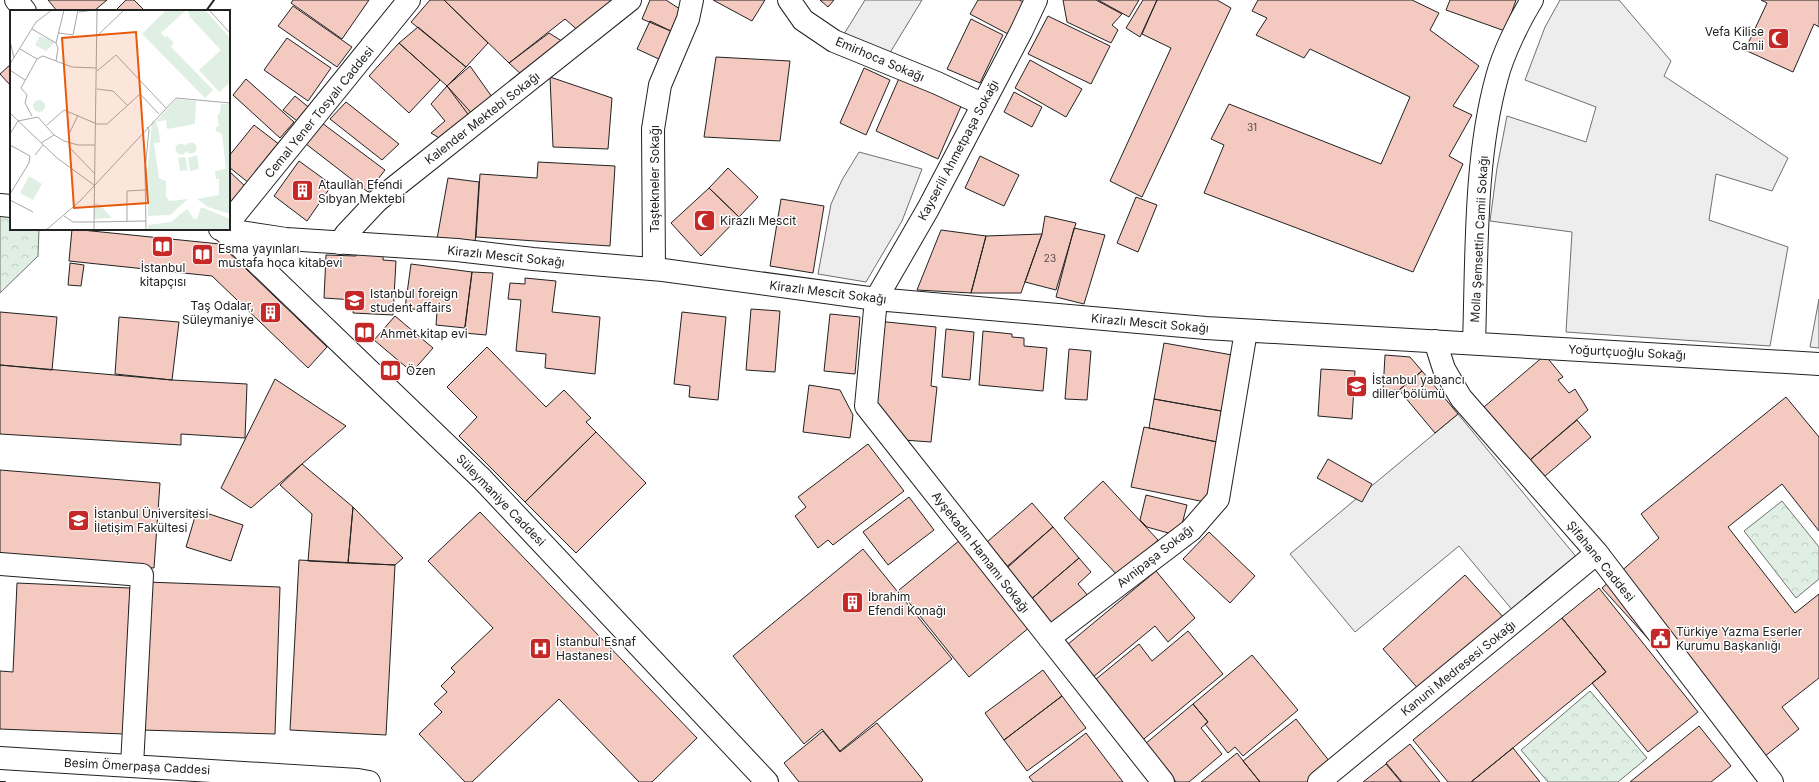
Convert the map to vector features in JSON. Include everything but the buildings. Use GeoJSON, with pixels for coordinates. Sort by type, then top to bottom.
{"type":"FeatureCollection","features":[{"type":"Feature","properties":{"kind":"street"},"geometry":{"type":"LineString","coordinates":[[16,0],[24,10]]}},
{"type":"Feature","properties":{"kind":"street","name":"Cemal Yener Tosyalı Caddesi"},"geometry":{"type":"LineString","coordinates":[[230,219],[409,0]]}},
{"type":"Feature","properties":{"kind":"street","name":"Kalender Mektebi Sokağı"},"geometry":{"type":"LineString","coordinates":[[340,243],[346,234],[377,201],[630,0]]}},
{"type":"Feature","properties":{"kind":"street","name":"Taştekneler Sokağı"},"geometry":{"type":"LineString","coordinates":[[654,269],[653,129],[660,85],[688,19],[692,0]]}},
{"type":"Feature","properties":{"kind":"street","name":"Emirhoca Sokağı"},"geometry":{"type":"LineString","coordinates":[[789,0],[803,20],[834,40],[937,83],[982,104]]}},
{"type":"Feature","properties":{"kind":"street","name":"Kayserili Ahmetpaşa Sokağı"},"geometry":{"type":"LineString","coordinates":[[876,299],[928,209],[1021,32],[1036,0]]}},
{"type":"Feature","properties":{"kind":"street","name":"Molla Şemsettin Camii Sokağı"},"geometry":{"type":"LineString","coordinates":[[1474,343],[1479,209],[1488,117],[1497,76],[1512,39],[1532,0]]}},
{"type":"Feature","properties":{"kind":"street"},"geometry":{"type":"LineString","coordinates":[[0,205],[10,206]]}},
{"type":"Feature","properties":{"kind":"street","name":"Kirazlı Mescit Sokağı"},"geometry":{"type":"LineString","coordinates":[[230,229],[286,239],[457,250],[533,259],[654,269],[876,299],[1246,331],[1435,340]]}},
{"type":"Feature","properties":{"kind":"street","name":"Süleymaniye Caddesi"},"geometry":{"type":"LineString","coordinates":[[225,230],[482,479],[767,782]]}},
{"type":"Feature","properties":{"kind":"street","name":"Ayşekadın Hamamı Sokağı"},"geometry":{"type":"LineString","coordinates":[[876,299],[866,406],[1163,782]]}},
{"type":"Feature","properties":{"kind":"street","name":"Avnipaşa Sokağı"},"geometry":{"type":"LineString","coordinates":[[1049,638],[1190,530],[1218,499],[1246,331]]}},
{"type":"Feature","properties":{"kind":"street","name":"Yoğurtçuoğlu Sokağı"},"geometry":{"type":"LineString","coordinates":[[1435,340],[1817,365]]}},
{"type":"Feature","properties":{"kind":"street","name":"Şifahane Caddesi"},"geometry":{"type":"LineString","coordinates":[[1435,340],[1444,369],[1482,433],[1597,553],[1772,782]]}},
{"type":"Feature","properties":{"kind":"street","name":"Kanuni Medresesi Sokağı"},"geometry":{"type":"LineString","coordinates":[[1319,782],[1554,584],[1597,553]]}},
{"type":"Feature","properties":{"kind":"street"},"geometry":{"type":"LineString","coordinates":[[0,564],[142,575],[132,766]]}},
{"type":"Feature","properties":{"kind":"street","name":"Besim Ömerpaşa Caddesi"},"geometry":{"type":"LineString","coordinates":[[0,758],[358,780],[369,782]]}},
{"type":"Feature","properties":{"kind":"green space"},"geometry":{"type":"Polygon","coordinates":[[[0,212],[10,213],[10,230],[39,230],[38,256],[0,293],[0,212]]]}},
{"type":"Feature","properties":{"kind":"green space"},"geometry":{"type":"Polygon","coordinates":[[[1782,501],[1819,547],[1819,579],[1796,598],[1744,531],[1782,501]]]}},
{"type":"Feature","properties":{"kind":"green space"},"geometry":{"type":"Polygon","coordinates":[[[1590,691],[1647,758],[1618,782],[1548,782],[1521,750],[1590,691]]]}},
{"type":"Feature","properties":{"kind":"shaded area"},"geometry":{"type":"Polygon","coordinates":[[[865,0],[922,0],[888,56],[844,34],[865,0]]]}},
{"type":"Feature","properties":{"kind":"shaded area"},"geometry":{"type":"Polygon","coordinates":[[[1560,0],[1619,0],[1671,61],[1664,76],[1788,158],[1772,191],[1716,174],[1709,220],[1788,247],[1770,346],[1566,332],[1572,232],[1490,221],[1497,168],[1507,116],[1586,142],[1596,107],[1525,80],[1545,27],[1560,0]]]}},
{"type":"Feature","properties":{"kind":"shaded area"},"geometry":{"type":"Polygon","coordinates":[[[859,152],[922,169],[902,221],[866,282],[818,274],[831,204],[842,180],[859,152]]]}},
{"type":"Feature","properties":{"kind":"shaded area"},"geometry":{"type":"Polygon","coordinates":[[[1819,299],[1819,348],[1810,347],[1819,299]]]}},
{"type":"Feature","properties":{"kind":"shaded area"},"geometry":{"type":"Polygon","coordinates":[[[1458,414],[1578,559],[1514,612],[1459,546],[1355,632],[1290,554],[1458,414]]]}},
{"type":"Feature","properties":{"kind":"wall"},"geometry":{"type":"LineString","coordinates":[[207,10],[214,0]]}},
{"type":"Feature","properties":{"kind":"wall"},"geometry":{"type":"LineString","coordinates":[[0,782],[5,782]]}},
{"type":"Feature","properties":{"kind":"place","name":"Vefa Kilise Camii"},"geometry":{"type":"Point","coordinates":[1779,38]}},
{"type":"Feature","properties":{"kind":"place","name":"Ataullah Efendi Sıbyan Mektebi"},"geometry":{"type":"Point","coordinates":[303,191]}},
{"type":"Feature","properties":{"kind":"place","name":"Kirazlı Mescit"},"geometry":{"type":"Point","coordinates":[705,220]}},
{"type":"Feature","properties":{"kind":"place","name":"İstanbul kitapçısı"},"geometry":{"type":"Point","coordinates":[163,246]}},
{"type":"Feature","properties":{"kind":"place","name":"Esma yayınları mustafa hoca kitabevi"},"geometry":{"type":"Point","coordinates":[202,255]}},
{"type":"Feature","properties":{"kind":"place","name":"Istanbul foreign student affairs"},"geometry":{"type":"Point","coordinates":[354,300]}},
{"type":"Feature","properties":{"kind":"place","name":"Taş Odalar, Süleymaniye"},"geometry":{"type":"Point","coordinates":[270,312]}},
{"type":"Feature","properties":{"kind":"place","name":"Ahmet kitap evi"},"geometry":{"type":"Point","coordinates":[365,333]}},
{"type":"Feature","properties":{"kind":"place","name":"Özen"},"geometry":{"type":"Point","coordinates":[390,370]}},
{"type":"Feature","properties":{"kind":"place","name":"İstanbul yabancı diller bölümü"},"geometry":{"type":"Point","coordinates":[1356,386]}},
{"type":"Feature","properties":{"kind":"place","name":"İstanbul Üniversitesi İletişim Fakültesi"},"geometry":{"type":"Point","coordinates":[79,520]}},
{"type":"Feature","properties":{"kind":"place","name":"İbrahim Efendi Konağı"},"geometry":{"type":"Point","coordinates":[852,603]}},
{"type":"Feature","properties":{"kind":"place","name":"Türkiye Yazma Eserler Kurumu Başkanlığı"},"geometry":{"type":"Point","coordinates":[1660,638]}},
{"type":"Feature","properties":{"kind":"place","name":"İstanbul Esnaf Hastanesi"},"geometry":{"type":"Point","coordinates":[541,648]}}]}
